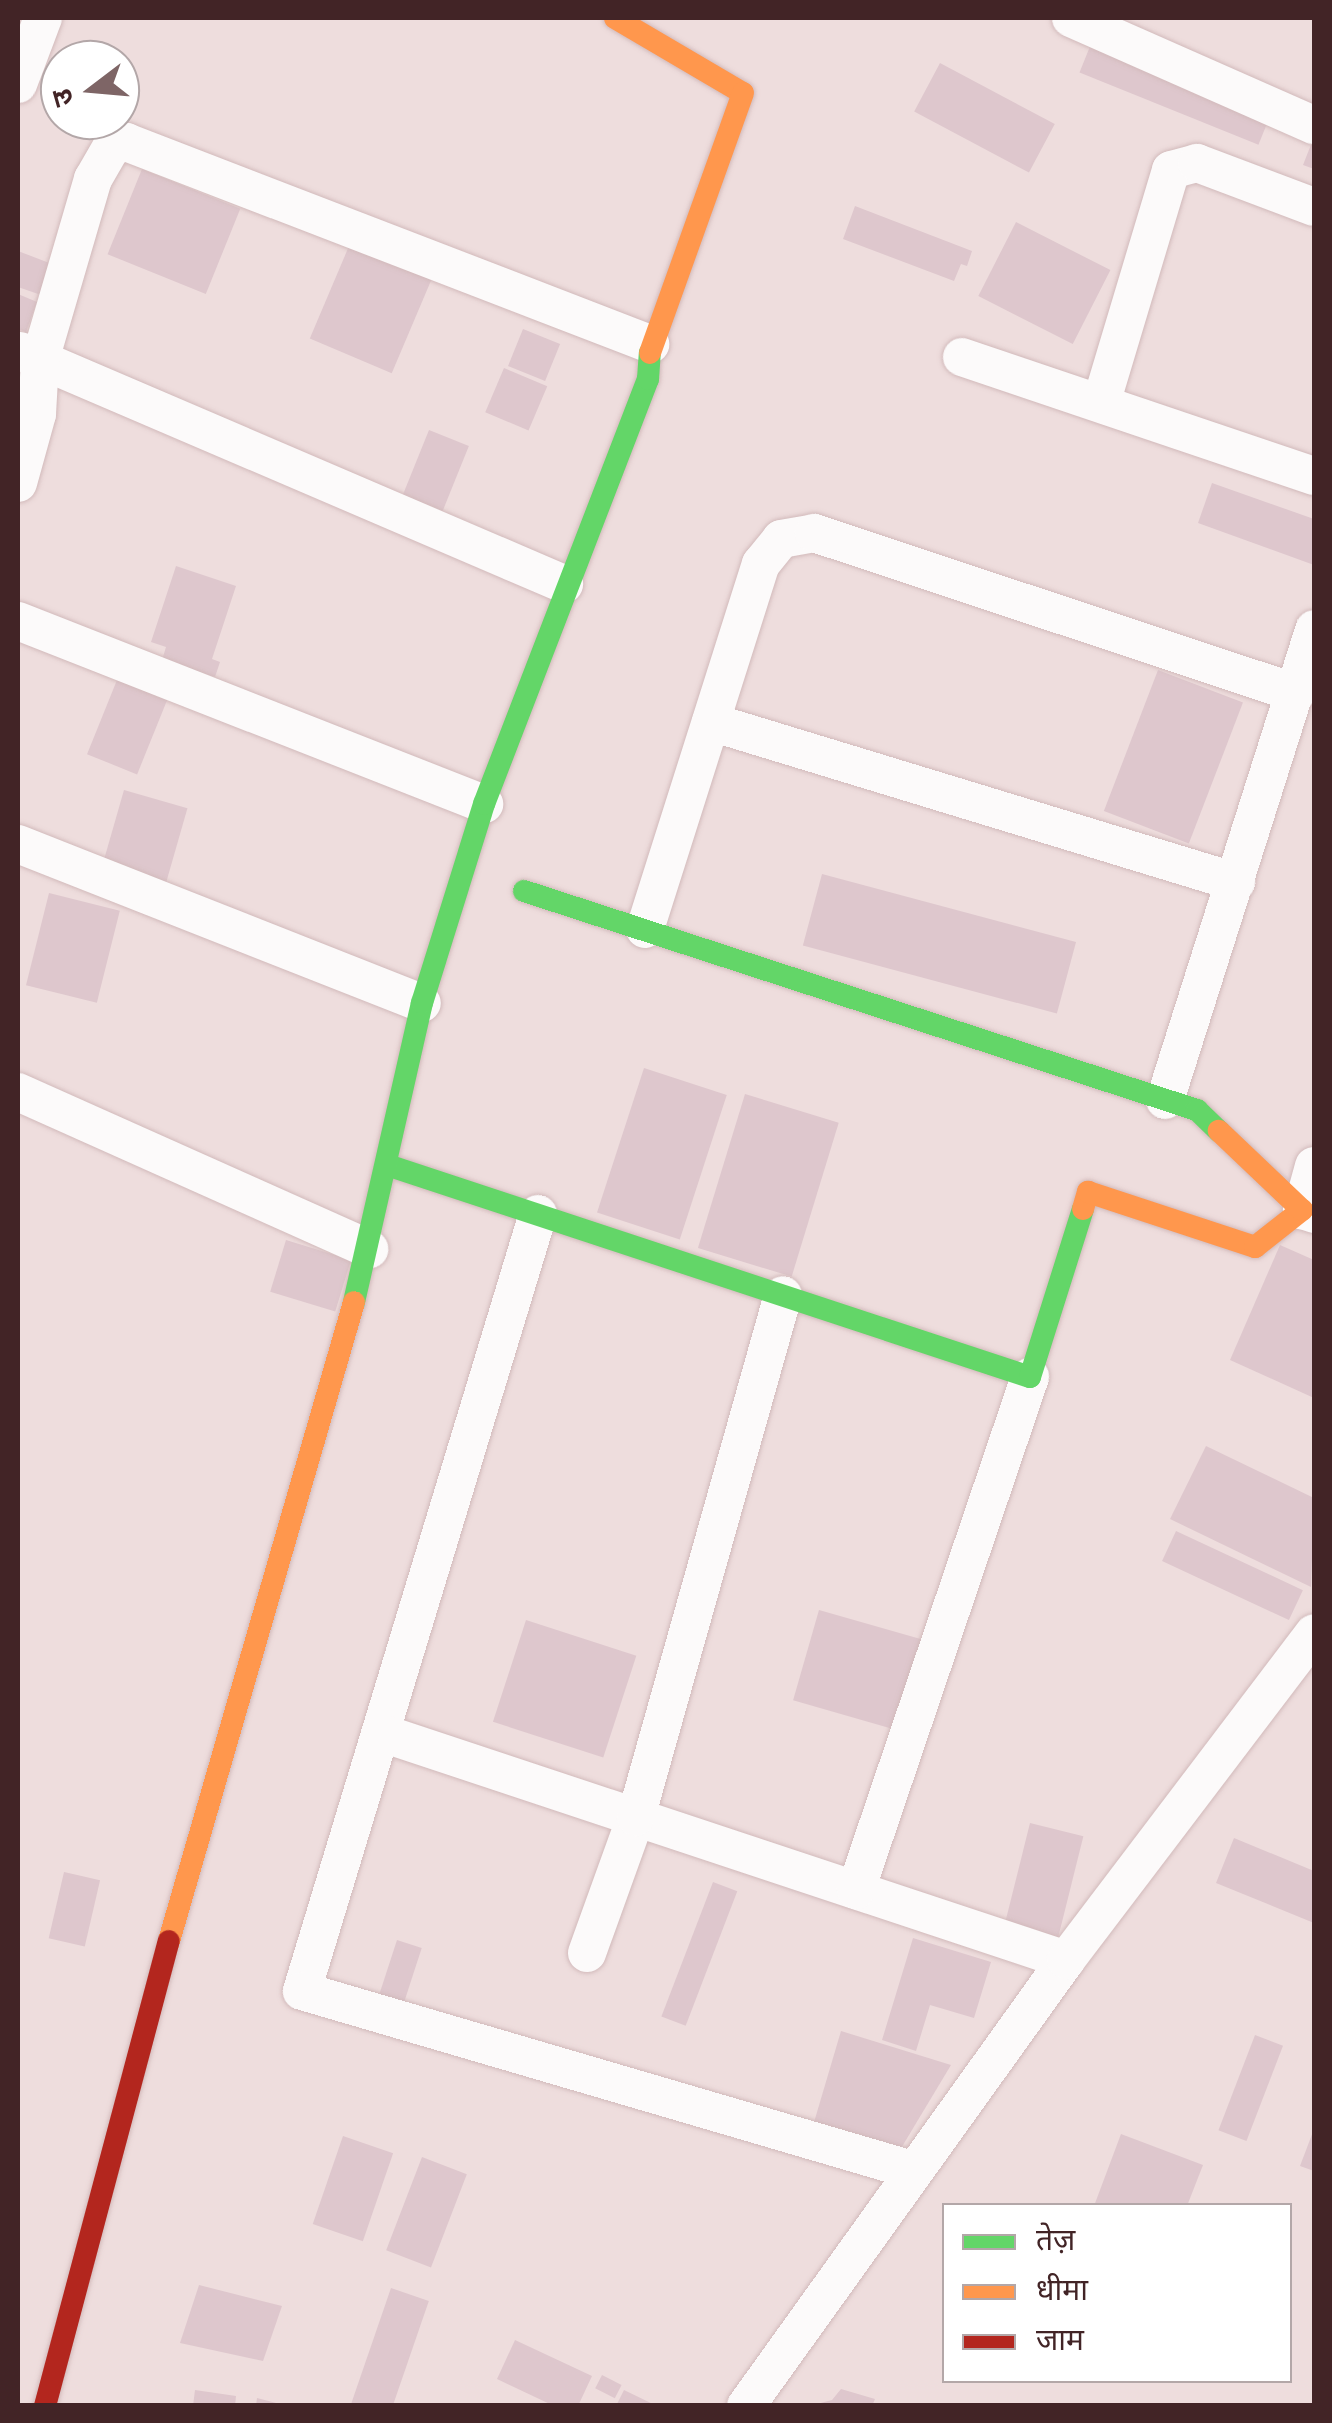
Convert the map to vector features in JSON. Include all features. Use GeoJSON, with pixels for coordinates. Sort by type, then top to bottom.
{"type":"FeatureCollection","features":[{"type":"Feature","properties":{"kind":"street"},"geometry":{"type":"LineString","coordinates":[[18,84],[44,18]]}},
{"type":"Feature","properties":{"kind":"street"},"geometry":{"type":"LineString","coordinates":[[45,2406],[160,1971],[369,1249],[422,1003],[484,804],[564,584],[648,379],[650,344],[743,93],[615,18]]}},
{"type":"Feature","properties":{"kind":"street"},"geometry":{"type":"LineString","coordinates":[[1071,18],[1314,125]]}},
{"type":"Feature","properties":{"kind":"street"},"geometry":{"type":"LineString","coordinates":[[18,483],[36,414],[29,355],[94,179],[112,146],[126,142],[650,344]]}},
{"type":"Feature","properties":{"kind":"street"},"geometry":{"type":"LineString","coordinates":[[1102,400],[1171,170],[1197,163],[1314,207]]}},
{"type":"Feature","properties":{"kind":"street"},"geometry":{"type":"LineString","coordinates":[[29,355],[564,584]]}},
{"type":"Feature","properties":{"kind":"street"},"geometry":{"type":"LineString","coordinates":[[962,358],[1102,400],[1314,476]]}},
{"type":"Feature","properties":{"kind":"street"},"geometry":{"type":"LineString","coordinates":[[645,929],[761,564],[781,539],[814,533],[1296,694]]}},
{"type":"Feature","properties":{"kind":"street"},"geometry":{"type":"LineString","coordinates":[[18,621],[484,804]]}},
{"type":"Feature","properties":{"kind":"street"},"geometry":{"type":"LineString","coordinates":[[1164,1100],[1314,628]]}},
{"type":"Feature","properties":{"kind":"street"},"geometry":{"type":"LineString","coordinates":[[710,722],[1236,882]]}},
{"type":"Feature","properties":{"kind":"street"},"geometry":{"type":"LineString","coordinates":[[18,844],[422,1003]]}},
{"type":"Feature","properties":{"kind":"street"},"geometry":{"type":"LineString","coordinates":[[524,891],[1196,1110],[1308,1212]]}},
{"type":"Feature","properties":{"kind":"street"},"geometry":{"type":"LineString","coordinates":[[18,1092],[369,1249]]}},
{"type":"Feature","properties":{"kind":"street"},"geometry":{"type":"LineString","coordinates":[[388,1165],[1030,1377]]}},
{"type":"Feature","properties":{"kind":"street"},"geometry":{"type":"LineString","coordinates":[[856,1890],[1030,1377],[1088,1192],[1256,1247],[1308,1212],[1314,1166]]}},
{"type":"Feature","properties":{"kind":"street"},"geometry":{"type":"LineString","coordinates":[[538,1214],[302,1991],[912,2170]]}},
{"type":"Feature","properties":{"kind":"street"},"geometry":{"type":"LineString","coordinates":[[587,1953],[636,1817],[783,1295]]}},
{"type":"Feature","properties":{"kind":"street"},"geometry":{"type":"LineString","coordinates":[[746,2406],[1066,1960],[1314,1633]]}},
{"type":"Feature","properties":{"kind":"street"},"geometry":{"type":"LineString","coordinates":[[382,1733],[1066,1960]]}},
{"type":"Feature","properties":{"kind":"building"},"geometry":{"type":"Polygon","coordinates":[[[1093,39],[1272,111],[1258,145],[1080,72],[1093,39]]]}},
{"type":"Feature","properties":{"kind":"building"},"geometry":{"type":"Polygon","coordinates":[[[940,63],[1055,124],[1029,173],[914,112],[940,63]]]}},
{"type":"Feature","properties":{"kind":"building"},"geometry":{"type":"Polygon","coordinates":[[[1314,137],[1314,169],[1303,165],[1314,137]]]}},
{"type":"Feature","properties":{"kind":"building"},"geometry":{"type":"Polygon","coordinates":[[[142,169],[240,209],[206,294],[108,254],[142,169]]]}},
{"type":"Feature","properties":{"kind":"building"},"geometry":{"type":"Polygon","coordinates":[[[855,206],[972,251],[967,266],[961,264],[954,281],[843,239],[855,206]]]}},
{"type":"Feature","properties":{"kind":"building"},"geometry":{"type":"Polygon","coordinates":[[[1016,222],[1110,270],[1073,344],[978,296],[1016,222]]]}},
{"type":"Feature","properties":{"kind":"building"},"geometry":{"type":"Polygon","coordinates":[[[352,239],[434,274],[392,373],[310,338],[352,239]]]}},
{"type":"Feature","properties":{"kind":"building"},"geometry":{"type":"Polygon","coordinates":[[[18,251],[52,264],[41,295],[18,287],[18,251]]]}},
{"type":"Feature","properties":{"kind":"building"},"geometry":{"type":"Polygon","coordinates":[[[18,294],[37,302],[26,332],[18,329],[18,294]]]}},
{"type":"Feature","properties":{"kind":"building"},"geometry":{"type":"Polygon","coordinates":[[[523,329],[560,344],[545,381],[508,366],[523,329]]]}},
{"type":"Feature","properties":{"kind":"building"},"geometry":{"type":"Polygon","coordinates":[[[504,368],[547,386],[529,431],[485,412],[504,368]]]}},
{"type":"Feature","properties":{"kind":"building"},"geometry":{"type":"Polygon","coordinates":[[[429,430],[469,446],[443,511],[403,495],[429,430]]]}},
{"type":"Feature","properties":{"kind":"building"},"geometry":{"type":"Polygon","coordinates":[[[1212,483],[1314,519],[1314,565],[1198,523],[1212,483]]]}},
{"type":"Feature","properties":{"kind":"building"},"geometry":{"type":"Polygon","coordinates":[[[176,566],[236,586],[212,659],[220,662],[215,677],[162,660],[166,647],[151,642],[176,566]]]}},
{"type":"Feature","properties":{"kind":"building"},"geometry":{"type":"Polygon","coordinates":[[[1158,670],[1243,703],[1189,844],[1104,811],[1158,670]]]}},
{"type":"Feature","properties":{"kind":"building"},"geometry":{"type":"Polygon","coordinates":[[[117,680],[167,700],[137,774],[87,754],[117,680]]]}},
{"type":"Feature","properties":{"kind":"building"},"geometry":{"type":"Polygon","coordinates":[[[124,790],[187,808],[165,886],[102,868],[124,790]]]}},
{"type":"Feature","properties":{"kind":"building"},"geometry":{"type":"Polygon","coordinates":[[[822,874],[1076,942],[1057,1014],[803,945],[822,874]]]}},
{"type":"Feature","properties":{"kind":"building"},"geometry":{"type":"Polygon","coordinates":[[[49,893],[120,911],[97,1003],[26,985],[49,893]]]}},
{"type":"Feature","properties":{"kind":"building"},"geometry":{"type":"Polygon","coordinates":[[[644,1068],[727,1095],[680,1239],[597,1213],[644,1068]]]}},
{"type":"Feature","properties":{"kind":"building"},"geometry":{"type":"Polygon","coordinates":[[[745,1094],[839,1123],[792,1277],[698,1248],[745,1094]]]}},
{"type":"Feature","properties":{"kind":"building"},"geometry":{"type":"Polygon","coordinates":[[[286,1240],[351,1260],[335,1312],[270,1292],[286,1240]]]}},
{"type":"Feature","properties":{"kind":"building"},"geometry":{"type":"Polygon","coordinates":[[[1280,1245],[1314,1260],[1314,1398],[1230,1360],[1280,1245]]]}},
{"type":"Feature","properties":{"kind":"building"},"geometry":{"type":"Polygon","coordinates":[[[1206,1446],[1314,1498],[1311,1587],[1170,1519],[1206,1446]]]}},
{"type":"Feature","properties":{"kind":"building"},"geometry":{"type":"Polygon","coordinates":[[[1176,1531],[1303,1590],[1289,1620],[1162,1561],[1176,1531]]]}},
{"type":"Feature","properties":{"kind":"building"},"geometry":{"type":"Polygon","coordinates":[[[819,1610],[927,1641],[901,1731],[793,1700],[819,1610]]]}},
{"type":"Feature","properties":{"kind":"building"},"geometry":{"type":"Polygon","coordinates":[[[526,1620],[636,1656],[603,1758],[493,1722],[526,1620]]]}},
{"type":"Feature","properties":{"kind":"building"},"geometry":{"type":"Polygon","coordinates":[[[1030,1823],[1083,1836],[1058,1939],[1004,1926],[1030,1823]]]}},
{"type":"Feature","properties":{"kind":"building"},"geometry":{"type":"Polygon","coordinates":[[[1234,1838],[1314,1871],[1314,1923],[1216,1883],[1234,1838]]]}},
{"type":"Feature","properties":{"kind":"building"},"geometry":{"type":"Polygon","coordinates":[[[64,1872],[100,1880],[85,1947],[49,1938],[64,1872]]]}},
{"type":"Feature","properties":{"kind":"building"},"geometry":{"type":"Polygon","coordinates":[[[713,1882],[737,1891],[686,2026],[661,2016],[713,1882]]]}},
{"type":"Feature","properties":{"kind":"building"},"geometry":{"type":"Polygon","coordinates":[[[913,1938],[991,1962],[974,2018],[930,2005],[916,2051],[882,2040],[913,1938]]]}},
{"type":"Feature","properties":{"kind":"building"},"geometry":{"type":"Polygon","coordinates":[[[397,1940],[422,1948],[400,2015],[375,2007],[397,1940]]]}},
{"type":"Feature","properties":{"kind":"building"},"geometry":{"type":"Polygon","coordinates":[[[841,2031],[951,2065],[897,2155],[812,2129],[841,2031]]]}},
{"type":"Feature","properties":{"kind":"building"},"geometry":{"type":"Polygon","coordinates":[[[1255,2035],[1283,2046],[1246,2141],[1218,2130],[1255,2035]]]}},
{"type":"Feature","properties":{"kind":"building"},"geometry":{"type":"Polygon","coordinates":[[[1314,2129],[1314,2171],[1300,2166],[1314,2129]]]}},
{"type":"Feature","properties":{"kind":"building"},"geometry":{"type":"Polygon","coordinates":[[[1121,2134],[1203,2165],[1188,2203],[1095,2203],[1121,2134]]]}},
{"type":"Feature","properties":{"kind":"building"},"geometry":{"type":"Polygon","coordinates":[[[343,2136],[393,2153],[363,2241],[313,2224],[343,2136]]]}},
{"type":"Feature","properties":{"kind":"building"},"geometry":{"type":"Polygon","coordinates":[[[422,2157],[467,2174],[431,2268],[386,2250],[422,2157]]]}},
{"type":"Feature","properties":{"kind":"building"},"geometry":{"type":"Polygon","coordinates":[[[199,2285],[282,2306],[263,2361],[180,2343],[199,2285]]]}},
{"type":"Feature","properties":{"kind":"building"},"geometry":{"type":"Polygon","coordinates":[[[391,2288],[429,2301],[393,2406],[350,2406],[391,2288]]]}},
{"type":"Feature","properties":{"kind":"building"},"geometry":{"type":"Polygon","coordinates":[[[515,2340],[592,2376],[578,2406],[554,2406],[497,2379],[515,2340]]]}},
{"type":"Feature","properties":{"kind":"building"},"geometry":{"type":"Polygon","coordinates":[[[602,2375],[622,2385],[615,2398],[595,2388],[602,2375]]]}},
{"type":"Feature","properties":{"kind":"building"},"geometry":{"type":"Polygon","coordinates":[[[841,2389],[875,2399],[872,2406],[809,2406],[832,2400],[841,2389]]]}},
{"type":"Feature","properties":{"kind":"building"},"geometry":{"type":"Polygon","coordinates":[[[195,2390],[236,2396],[235,2406],[193,2406],[195,2390]]]}},
{"type":"Feature","properties":{"kind":"building"},"geometry":{"type":"Polygon","coordinates":[[[624,2390],[657,2406],[616,2406],[624,2390]]]}},
{"type":"Feature","properties":{"kind":"building"},"geometry":{"type":"Polygon","coordinates":[[[257,2398],[280,2404],[280,2406],[256,2406],[257,2398]]]}},
{"type":"Feature","properties":{"kind":"traffic: fast"},"geometry":{"type":"LineString","coordinates":[[354,1302],[422,1003],[484,804],[648,379],[650,353]]}},
{"type":"Feature","properties":{"kind":"traffic: fast"},"geometry":{"type":"LineString","coordinates":[[524,891],[1197,1110],[1219,1131]]}},
{"type":"Feature","properties":{"kind":"traffic: fast"},"geometry":{"type":"LineString","coordinates":[[387,1165],[1030,1377],[1083,1209]]}},
{"type":"Feature","properties":{"kind":"traffic: slow"},"geometry":{"type":"LineString","coordinates":[[615,18],[743,93],[650,353]]}},
{"type":"Feature","properties":{"kind":"traffic: slow"},"geometry":{"type":"LineString","coordinates":[[1083,1209],[1088,1192],[1255,1247],[1302,1210],[1219,1131]]}},
{"type":"Feature","properties":{"kind":"traffic: slow"},"geometry":{"type":"LineString","coordinates":[[169,1941],[354,1302]]}},
{"type":"Feature","properties":{"kind":"traffic: jam"},"geometry":{"type":"LineString","coordinates":[[45,2406],[169,1941]]}}]}
